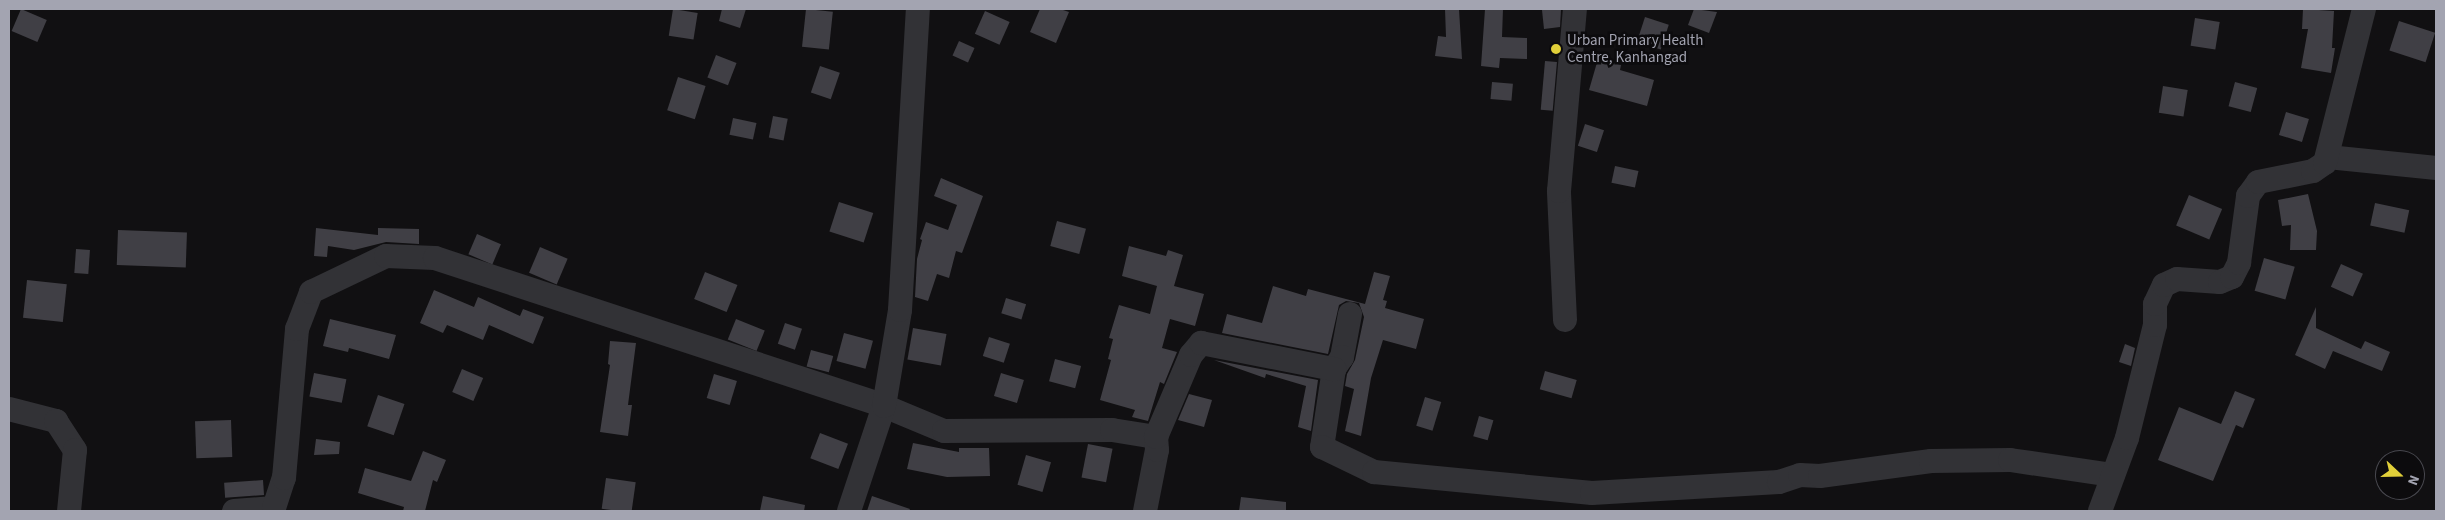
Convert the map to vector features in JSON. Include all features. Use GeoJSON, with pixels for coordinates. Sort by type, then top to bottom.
{"type":"FeatureCollection","features":[{"type":"Feature","properties":{"kind":"street"},"geometry":{"type":"LineString","coordinates":[[849,511],[884,406],[900,310],[918,9]]}},
{"type":"Feature","properties":{"kind":"street"},"geometry":{"type":"LineString","coordinates":[[1565,320],[1559,191],[1575,9]]}},
{"type":"Feature","properties":{"kind":"street"},"geometry":{"type":"LineString","coordinates":[[2100,511],[2127,438],[2155,325],[2155,304],[2164,285],[2177,279],[2220,282],[2232,277],[2240,263],[2248,196],[2258,182],[2314,171],[2328,157],[2364,9]]}},
{"type":"Feature","properties":{"kind":"street"},"geometry":{"type":"LineString","coordinates":[[2328,157],[2436,168]]}},
{"type":"Feature","properties":{"kind":"street"},"geometry":{"type":"LineString","coordinates":[[234,511],[274,510],[284,478],[297,329],[311,292],[386,256],[435,258],[884,406],[944,431],[1112,430],[1156,437]]}},
{"type":"Feature","properties":{"kind":"street"},"geometry":{"type":"LineString","coordinates":[[1350,314],[1342,357],[1334,369],[1322,447],[1374,472],[1592,493],[1779,482],[1800,475],[1820,476],[1931,461],[2010,460],[2114,475]]}},
{"type":"Feature","properties":{"kind":"street"},"geometry":{"type":"LineString","coordinates":[[1144,511],[1157,450],[1156,437],[1190,355],[1201,344],[1334,369]]}},
{"type":"Feature","properties":{"kind":"street"},"geometry":{"type":"LineString","coordinates":[[9,409],[56,421],[75,450],[69,511]]}},
{"type":"Feature","properties":{"kind":"building"},"geometry":{"type":"Polygon","coordinates":[[[21,9],[47,20],[37,42],[12,31],[21,9]]]}},
{"type":"Feature","properties":{"kind":"building"},"geometry":{"type":"Polygon","coordinates":[[[673,9],[698,13],[693,40],[669,36],[673,9]]]}},
{"type":"Feature","properties":{"kind":"building"},"geometry":{"type":"Polygon","coordinates":[[[722,9],[746,9],[740,28],[719,21],[722,9]]]}},
{"type":"Feature","properties":{"kind":"building"},"geometry":{"type":"Polygon","coordinates":[[[806,9],[833,12],[829,50],[802,47],[806,9]]]}},
{"type":"Feature","properties":{"kind":"building"},"geometry":{"type":"Polygon","coordinates":[[[1040,9],[1060,9],[1069,12],[1056,43],[1030,32],[1040,9]]]}},
{"type":"Feature","properties":{"kind":"building"},"geometry":{"type":"Polygon","coordinates":[[[1445,9],[1459,9],[1462,59],[1435,56],[1438,36],[1446,37],[1445,9]]]}},
{"type":"Feature","properties":{"kind":"building"},"geometry":{"type":"Polygon","coordinates":[[[1485,9],[1503,9],[1502,37],[1527,38],[1527,59],[1500,58],[1499,68],[1481,66],[1485,9]]]}},
{"type":"Feature","properties":{"kind":"building"},"geometry":{"type":"Polygon","coordinates":[[[1561,9],[1560,27],[1544,29],[1542,10],[1561,9]]]}},
{"type":"Feature","properties":{"kind":"building"},"geometry":{"type":"Polygon","coordinates":[[[1694,9],[1717,12],[1709,33],[1688,25],[1694,9]]]}},
{"type":"Feature","properties":{"kind":"building"},"geometry":{"type":"Polygon","coordinates":[[[2303,9],[2334,11],[2332,48],[2335,48],[2331,73],[2301,68],[2308,29],[2302,29],[2303,9]]]}},
{"type":"Feature","properties":{"kind":"building"},"geometry":{"type":"Polygon","coordinates":[[[985,11],[1010,22],[999,45],[975,34],[985,11]]]}},
{"type":"Feature","properties":{"kind":"building"},"geometry":{"type":"Polygon","coordinates":[[[1645,17],[1669,25],[1661,49],[1637,42],[1645,17]]]}},
{"type":"Feature","properties":{"kind":"building"},"geometry":{"type":"Polygon","coordinates":[[[2195,18],[2220,22],[2215,50],[2191,46],[2195,18]]]}},
{"type":"Feature","properties":{"kind":"building"},"geometry":{"type":"Polygon","coordinates":[[[2399,21],[2435,33],[2426,62],[2389,50],[2399,21]]]}},
{"type":"Feature","properties":{"kind":"building"},"geometry":{"type":"Polygon","coordinates":[[[959,41],[975,48],[968,63],[952,56],[959,41]]]}},
{"type":"Feature","properties":{"kind":"building"},"geometry":{"type":"Polygon","coordinates":[[[716,55],[737,63],[728,85],[707,77],[716,55]]]}},
{"type":"Feature","properties":{"kind":"building"},"geometry":{"type":"Polygon","coordinates":[[[1598,59],[1621,65],[1620,70],[1654,80],[1647,106],[1589,90],[1598,59]]]}},
{"type":"Feature","properties":{"kind":"building"},"geometry":{"type":"Polygon","coordinates":[[[1545,61],[1557,62],[1553,111],[1541,110],[1545,61]]]}},
{"type":"Feature","properties":{"kind":"building"},"geometry":{"type":"Polygon","coordinates":[[[820,66],[840,73],[831,99],[811,92],[820,66]]]}},
{"type":"Feature","properties":{"kind":"building"},"geometry":{"type":"Polygon","coordinates":[[[678,77],[706,86],[695,119],[667,110],[678,77]]]}},
{"type":"Feature","properties":{"kind":"building"},"geometry":{"type":"Polygon","coordinates":[[[1492,82],[1513,84],[1511,101],[1491,99],[1492,82]]]}},
{"type":"Feature","properties":{"kind":"building"},"geometry":{"type":"Polygon","coordinates":[[[2235,82],[2257,88],[2251,112],[2229,106],[2235,82]]]}},
{"type":"Feature","properties":{"kind":"building"},"geometry":{"type":"Polygon","coordinates":[[[2163,86],[2188,90],[2183,117],[2159,113],[2163,86]]]}},
{"type":"Feature","properties":{"kind":"building"},"geometry":{"type":"Polygon","coordinates":[[[2286,112],[2309,119],[2302,142],[2279,135],[2286,112]]]}},
{"type":"Feature","properties":{"kind":"building"},"geometry":{"type":"Polygon","coordinates":[[[773,116],[788,119],[784,140],[769,138],[773,116]]]}},
{"type":"Feature","properties":{"kind":"building"},"geometry":{"type":"Polygon","coordinates":[[[733,118],[756,123],[753,140],[729,135],[733,118]]]}},
{"type":"Feature","properties":{"kind":"building"},"geometry":{"type":"Polygon","coordinates":[[[1585,124],[1604,130],[1597,152],[1578,146],[1585,124]]]}},
{"type":"Feature","properties":{"kind":"building"},"geometry":{"type":"Polygon","coordinates":[[[1615,166],[1638,171],[1635,188],[1611,183],[1615,166]]]}},
{"type":"Feature","properties":{"kind":"building"},"geometry":{"type":"Polygon","coordinates":[[[941,178],[983,196],[962,253],[956,251],[949,278],[937,274],[928,301],[915,297],[917,259],[922,240],[920,239],[926,222],[948,230],[957,205],[934,196],[941,178]]]}},
{"type":"Feature","properties":{"kind":"building"},"geometry":{"type":"Polygon","coordinates":[[[2308,194],[2317,231],[2316,250],[2290,250],[2291,225],[2282,226],[2278,200],[2308,194]]]}},
{"type":"Feature","properties":{"kind":"building"},"geometry":{"type":"Polygon","coordinates":[[[2189,195],[2222,209],[2209,239],[2176,225],[2189,195]]]}},
{"type":"Feature","properties":{"kind":"building"},"geometry":{"type":"Polygon","coordinates":[[[839,202],[873,213],[864,243],[829,231],[839,202]]]}},
{"type":"Feature","properties":{"kind":"building"},"geometry":{"type":"Polygon","coordinates":[[[2375,203],[2409,210],[2404,233],[2370,225],[2375,203]]]}},
{"type":"Feature","properties":{"kind":"building"},"geometry":{"type":"Polygon","coordinates":[[[1057,221],[1086,229],[1079,254],[1050,246],[1057,221]]]}},
{"type":"Feature","properties":{"kind":"building"},"geometry":{"type":"Polygon","coordinates":[[[316,228],[378,235],[378,228],[419,229],[419,244],[386,242],[354,250],[328,246],[327,257],[314,256],[316,228]]]}},
{"type":"Feature","properties":{"kind":"building"},"geometry":{"type":"Polygon","coordinates":[[[118,230],[187,232],[186,267],[117,265],[118,230]]]}},
{"type":"Feature","properties":{"kind":"building"},"geometry":{"type":"Polygon","coordinates":[[[477,234],[501,244],[492,264],[468,254],[477,234]]]}},
{"type":"Feature","properties":{"kind":"building"},"geometry":{"type":"Polygon","coordinates":[[[1129,246],[1166,256],[1168,250],[1183,255],[1174,286],[1204,294],[1195,326],[1170,319],[1162,348],[1177,352],[1164,384],[1160,382],[1148,421],[1132,417],[1135,410],[1100,400],[1111,360],[1108,359],[1113,339],[1109,338],[1119,305],[1150,314],[1157,286],[1122,276],[1129,246]]]}},
{"type":"Feature","properties":{"kind":"building"},"geometry":{"type":"Polygon","coordinates":[[[540,247],[568,259],[557,284],[529,273],[540,247]]]}},
{"type":"Feature","properties":{"kind":"building"},"geometry":{"type":"Polygon","coordinates":[[[76,249],[90,250],[88,274],[74,273],[76,249]]]}},
{"type":"Feature","properties":{"kind":"building"},"geometry":{"type":"Polygon","coordinates":[[[2264,258],[2295,267],[2285,300],[2255,291],[2264,258]]]}},
{"type":"Feature","properties":{"kind":"building"},"geometry":{"type":"Polygon","coordinates":[[[2341,264],[2363,274],[2353,297],[2331,287],[2341,264]]]}},
{"type":"Feature","properties":{"kind":"building"},"geometry":{"type":"Polygon","coordinates":[[[705,272],[737,285],[727,312],[694,299],[705,272]]]}},
{"type":"Feature","properties":{"kind":"building"},"geometry":{"type":"Polygon","coordinates":[[[1374,272],[1390,276],[1383,300],[1387,301],[1385,308],[1424,319],[1416,349],[1383,340],[1371,378],[1361,436],[1345,431],[1354,389],[1345,386],[1347,374],[1355,360],[1364,317],[1359,303],[1346,301],[1339,305],[1328,354],[1222,333],[1227,314],[1262,323],[1273,286],[1306,296],[1308,289],[1365,304],[1374,272]]]}},
{"type":"Feature","properties":{"kind":"building"},"geometry":{"type":"Polygon","coordinates":[[[27,280],[67,284],[63,322],[23,318],[27,280]]]}},
{"type":"Feature","properties":{"kind":"building"},"geometry":{"type":"Polygon","coordinates":[[[434,290],[474,307],[478,297],[520,316],[523,309],[544,317],[533,344],[489,325],[483,340],[447,325],[443,333],[420,323],[434,290]]]}},
{"type":"Feature","properties":{"kind":"building"},"geometry":{"type":"Polygon","coordinates":[[[1006,298],[1026,304],[1021,319],[1001,313],[1006,298]]]}},
{"type":"Feature","properties":{"kind":"building"},"geometry":{"type":"Polygon","coordinates":[[[2316,307],[2316,328],[2361,349],[2365,341],[2390,352],[2382,371],[2333,351],[2325,369],[2295,355],[2316,307]]]}},
{"type":"Feature","properties":{"kind":"building"},"geometry":{"type":"Polygon","coordinates":[[[330,319],[396,335],[389,359],[349,348],[348,352],[323,346],[330,319]]]}},
{"type":"Feature","properties":{"kind":"building"},"geometry":{"type":"Polygon","coordinates":[[[736,319],[765,331],[757,351],[728,339],[736,319]]]}},
{"type":"Feature","properties":{"kind":"building"},"geometry":{"type":"Polygon","coordinates":[[[785,323],[802,329],[795,350],[778,344],[785,323]]]}},
{"type":"Feature","properties":{"kind":"building"},"geometry":{"type":"Polygon","coordinates":[[[913,328],[946,334],[941,365],[907,360],[913,328]]]}},
{"type":"Feature","properties":{"kind":"building"},"geometry":{"type":"Polygon","coordinates":[[[844,333],[873,341],[865,369],[836,361],[844,333]]]}},
{"type":"Feature","properties":{"kind":"building"},"geometry":{"type":"Polygon","coordinates":[[[989,337],[1010,344],[1004,363],[983,356],[989,337]]]}},
{"type":"Feature","properties":{"kind":"building"},"geometry":{"type":"Polygon","coordinates":[[[610,341],[636,343],[628,405],[632,405],[628,436],[600,432],[610,365],[608,364],[610,341]]]}},
{"type":"Feature","properties":{"kind":"building"},"geometry":{"type":"Polygon","coordinates":[[[2125,344],[2135,348],[2131,366],[2119,362],[2125,344]]]}},
{"type":"Feature","properties":{"kind":"building"},"geometry":{"type":"Polygon","coordinates":[[[811,350],[833,356],[829,372],[807,366],[811,350]]]}},
{"type":"Feature","properties":{"kind":"building"},"geometry":{"type":"Polygon","coordinates":[[[1055,359],[1081,366],[1075,388],[1049,381],[1055,359]]]}},
{"type":"Feature","properties":{"kind":"building"},"geometry":{"type":"Polygon","coordinates":[[[1214,360],[1318,380],[1311,431],[1298,427],[1306,386],[1266,374],[1265,378],[1214,360]]]}},
{"type":"Feature","properties":{"kind":"building"},"geometry":{"type":"Polygon","coordinates":[[[462,369],[483,378],[473,401],[452,392],[462,369]]]}},
{"type":"Feature","properties":{"kind":"building"},"geometry":{"type":"Polygon","coordinates":[[[1545,371],[1577,380],[1571,398],[1540,389],[1545,371]]]}},
{"type":"Feature","properties":{"kind":"building"},"geometry":{"type":"Polygon","coordinates":[[[314,373],[346,379],[342,403],[309,397],[314,373]]]}},
{"type":"Feature","properties":{"kind":"building"},"geometry":{"type":"Polygon","coordinates":[[[1001,373],[1024,380],[1017,403],[994,396],[1001,373]]]}},
{"type":"Feature","properties":{"kind":"building"},"geometry":{"type":"Polygon","coordinates":[[[714,374],[737,381],[730,405],[707,398],[714,374]]]}},
{"type":"Feature","properties":{"kind":"building"},"geometry":{"type":"Polygon","coordinates":[[[2235,391],[2255,399],[2243,428],[2236,425],[2213,481],[2158,460],[2179,407],[2221,424],[2235,391]]]}},
{"type":"Feature","properties":{"kind":"building"},"geometry":{"type":"Polygon","coordinates":[[[1189,394],[1212,400],[1204,427],[1178,420],[1189,394]]]}},
{"type":"Feature","properties":{"kind":"building"},"geometry":{"type":"Polygon","coordinates":[[[378,395],[404,404],[394,435],[367,426],[378,395]]]}},
{"type":"Feature","properties":{"kind":"building"},"geometry":{"type":"Polygon","coordinates":[[[1425,397],[1441,402],[1432,431],[1416,426],[1425,397]]]}},
{"type":"Feature","properties":{"kind":"building"},"geometry":{"type":"Polygon","coordinates":[[[1479,416],[1493,420],[1488,440],[1473,436],[1479,416]]]}},
{"type":"Feature","properties":{"kind":"building"},"geometry":{"type":"Polygon","coordinates":[[[231,420],[232,457],[196,458],[195,421],[231,420]]]}},
{"type":"Feature","properties":{"kind":"building"},"geometry":{"type":"Polygon","coordinates":[[[820,433],[848,444],[838,469],[810,458],[820,433]]]}},
{"type":"Feature","properties":{"kind":"building"},"geometry":{"type":"Polygon","coordinates":[[[316,439],[340,442],[339,454],[314,455],[316,439]]]}},
{"type":"Feature","properties":{"kind":"building"},"geometry":{"type":"Polygon","coordinates":[[[913,443],[959,452],[959,448],[989,448],[990,476],[947,477],[907,469],[913,443]]]}},
{"type":"Feature","properties":{"kind":"building"},"geometry":{"type":"Polygon","coordinates":[[[1088,444],[1113,449],[1106,482],[1082,477],[1088,444]]]}},
{"type":"Feature","properties":{"kind":"building"},"geometry":{"type":"Polygon","coordinates":[[[423,451],[446,460],[437,482],[433,480],[425,511],[403,511],[404,507],[358,493],[365,468],[411,481],[423,451]]]}},
{"type":"Feature","properties":{"kind":"building"},"geometry":{"type":"Polygon","coordinates":[[[1026,455],[1051,462],[1042,492],[1017,485],[1026,455]]]}},
{"type":"Feature","properties":{"kind":"building"},"geometry":{"type":"Polygon","coordinates":[[[606,478],[636,482],[632,511],[602,509],[606,478]]]}},
{"type":"Feature","properties":{"kind":"building"},"geometry":{"type":"Polygon","coordinates":[[[263,480],[264,495],[225,498],[224,483],[263,480]]]}},
{"type":"Feature","properties":{"kind":"building"},"geometry":{"type":"Polygon","coordinates":[[[763,496],[805,505],[804,511],[760,511],[763,496]]]}},
{"type":"Feature","properties":{"kind":"building"},"geometry":{"type":"Polygon","coordinates":[[[872,496],[910,509],[909,511],[867,511],[872,496]]]}},
{"type":"Feature","properties":{"kind":"building"},"geometry":{"type":"Polygon","coordinates":[[[1241,497],[1286,502],[1286,511],[1239,511],[1241,497]]]}},
{"type":"Feature","properties":{"kind":"place","name":"Urban Primary Health Centre, Kanhangad"},"geometry":{"type":"Point","coordinates":[1556,49]}}]}
